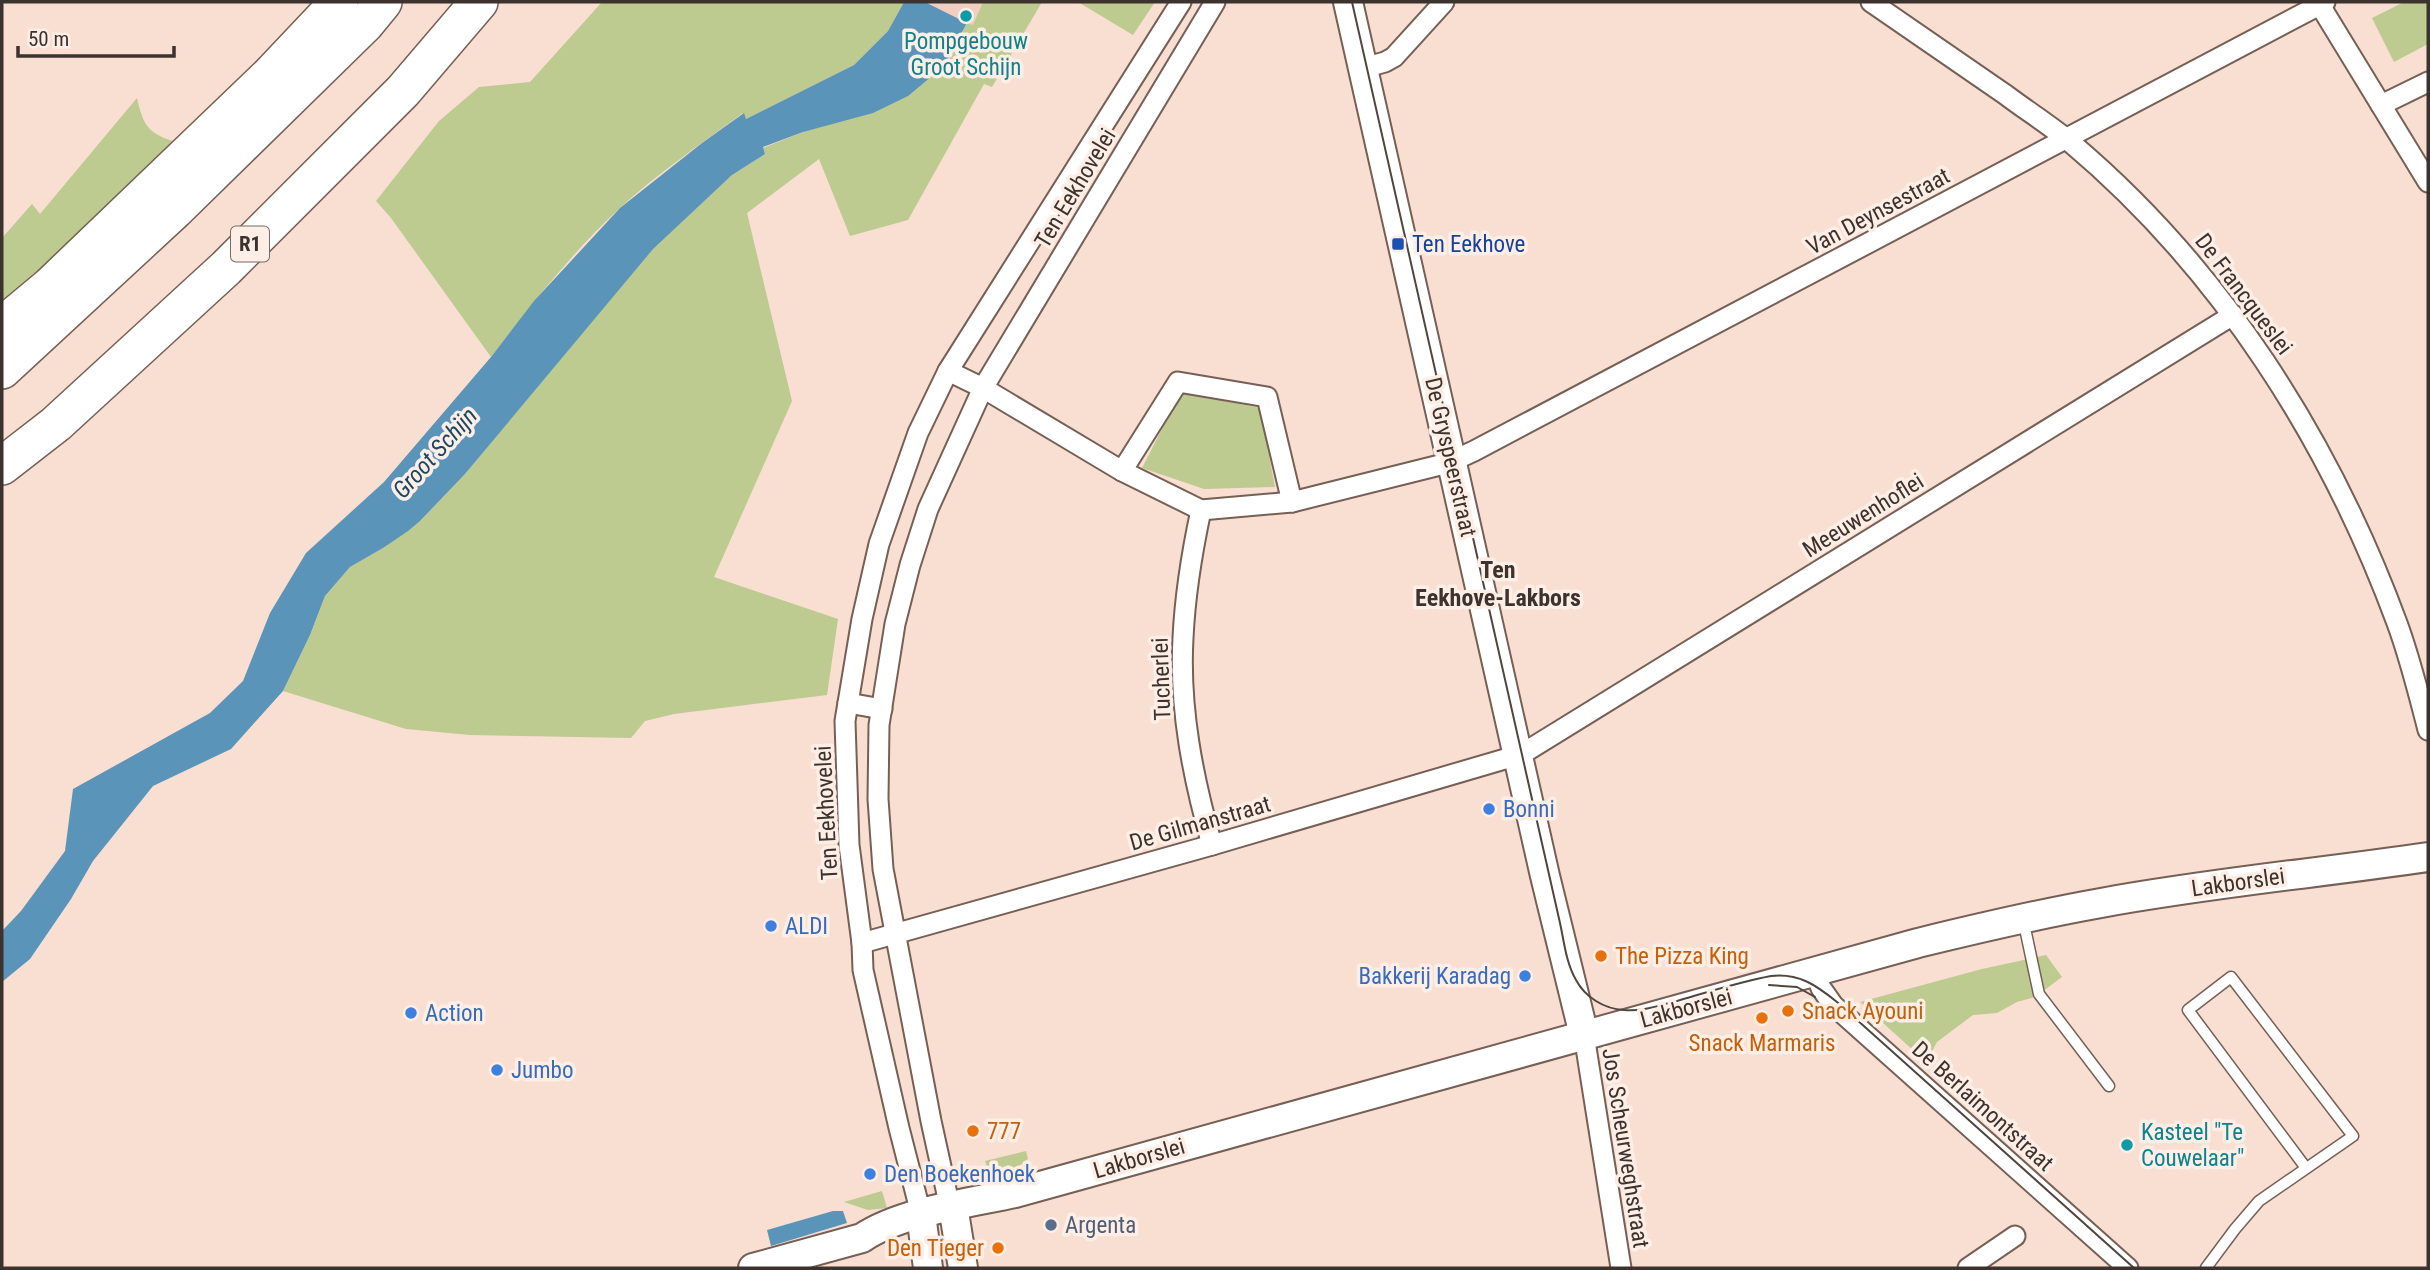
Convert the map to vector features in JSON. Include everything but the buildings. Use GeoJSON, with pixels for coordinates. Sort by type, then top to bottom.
{"type":"FeatureCollection","features":[{"type":"Feature","properties":{"kind":"highway"},"geometry":{"type":"LineString","coordinates":[[271,74],[321,2]]}},
{"type":"Feature","properties":{"kind":"highway"},"geometry":{"type":"LineString","coordinates":[[2,326],[50,286],[271,74],[339,2]]}},
{"type":"Feature","properties":{"kind":"highway"},"geometry":{"type":"LineString","coordinates":[[2,370],[185,200],[365,24],[383,2]]}},
{"type":"Feature","properties":{"kind":"highway","name":"R1"},"geometry":{"type":"LineString","coordinates":[[2,466],[56,424],[226,268],[403,91],[479,2]]}},
{"type":"Feature","properties":{"kind":"street","name":"Ten Eekhovelei"},"geometry":{"type":"LineString","coordinates":[[923,1222],[863,970],[849,845],[847,712],[862,619],[879,544],[918,433],[948,371],[1181,2]]}},
{"type":"Feature","properties":{"kind":"street","name":"De Gryspeerstraat"},"geometry":{"type":"LineString","coordinates":[[1348,2],[1563,957],[1584,1035]]}},
{"type":"Feature","properties":{"kind":"street"},"geometry":{"type":"LineString","coordinates":[[1363,68],[1394,57],[1444,2]]}},
{"type":"Feature","properties":{"kind":"street","name":"De Francqueslei"},"geometry":{"type":"LineString","coordinates":[[1871,2],[2068,139],[2156,222],[2233,315],[2290,401],[2348,508],[2398,626],[2428,730]]}},
{"type":"Feature","properties":{"kind":"street"},"geometry":{"type":"LineString","coordinates":[[2321,3],[2428,182]]}},
{"type":"Feature","properties":{"kind":"street","name":"Van Deynsestraat"},"geometry":{"type":"LineString","coordinates":[[1201,510],[1292,502],[1451,462],[2068,139],[2321,3]]}},
{"type":"Feature","properties":{"kind":"street","name":"Ten Eekhovelei"},"geometry":{"type":"LineString","coordinates":[[955,1213],[947,1194],[930,1121],[883,869],[878,799],[880,717],[895,624],[928,509],[984,388],[1205,5]]}},
{"type":"Feature","properties":{"kind":"street"},"geometry":{"type":"LineString","coordinates":[[2381,105],[2428,82]]}},
{"type":"Feature","properties":{"kind":"street","name":"Meeuwenhoflei"},"geometry":{"type":"LineString","coordinates":[[1518,756],[2233,315]]}},
{"type":"Feature","properties":{"kind":"street"},"geometry":{"type":"LineString","coordinates":[[948,371],[984,388],[1122,471],[1201,510]]}},
{"type":"Feature","properties":{"kind":"street"},"geometry":{"type":"LineString","coordinates":[[1122,471],[1178,382],[1267,397],[1292,502]]}},
{"type":"Feature","properties":{"kind":"street","name":"Tucherlei"},"geometry":{"type":"LineString","coordinates":[[1201,510],[1191,558],[1182,639],[1186,723],[1198,797],[1212,845]]}},
{"type":"Feature","properties":{"kind":"street","name":"Ten Eekhovelei"},"geometry":{"type":"LineString","coordinates":[[847,712],[880,717]]}},
{"type":"Feature","properties":{"kind":"street","name":"De Gilmanstraat"},"geometry":{"type":"LineString","coordinates":[[895,934],[1518,756]]}},
{"type":"Feature","properties":{"kind":"street","name":"Lakborslei"},"geometry":{"type":"LineString","coordinates":[[923,1222],[1015,1193],[1584,1035],[1919,943],[2022,918],[2195,888],[2428,857]]}},
{"type":"Feature","properties":{"kind":"street"},"geometry":{"type":"LineString","coordinates":[[862,943],[895,934]]}},
{"type":"Feature","properties":{"kind":"street","name":"De Berlaimontstraat"},"geometry":{"type":"LineString","coordinates":[[1815,973],[1821,988],[1833,1005],[2127,1268]]}},
{"type":"Feature","properties":{"kind":"street","name":"Jos Scheurweghstraat"},"geometry":{"type":"LineString","coordinates":[[1584,1035],[1621,1268]]}},
{"type":"Feature","properties":{"kind":"street"},"geometry":{"type":"LineString","coordinates":[[899,1128],[918,1135],[930,1121]]}},
{"type":"Feature","properties":{"kind":"street"},"geometry":{"type":"LineString","coordinates":[[955,1213],[963,1268]]}},
{"type":"Feature","properties":{"kind":"street"},"geometry":{"type":"LineString","coordinates":[[752,1268],[862,1238],[875,1229],[923,1222],[928,1268]]}},
{"type":"Feature","properties":{"kind":"street"},"geometry":{"type":"LineString","coordinates":[[1968,1268],[2015,1237]]}},
{"type":"Feature","properties":{"kind":"lane"},"geometry":{"type":"LineString","coordinates":[[2022,918],[2039,994],[2109,1086]]}},
{"type":"Feature","properties":{"kind":"lane"},"geometry":{"type":"LineString","coordinates":[[2206,1268],[2259,1201],[2353,1136],[2231,976],[2188,1010],[2306,1168]]}},
{"type":"Feature","properties":{"kind":"shaded area","name":"Pompgebouw Groot Schijn"},"geometry":{"type":"Polygon","coordinates":[[[925,2],[983,2],[973,26],[925,2]]]}},
{"type":"Feature","properties":{"kind":"green space"},"geometry":{"type":"Polygon","coordinates":[[[602,2],[904,2],[888,31],[854,65],[746,119],[743,113],[635,195],[602,225],[569,261],[491,357],[376,201],[439,121],[479,87],[530,82],[602,2]]]}},
{"type":"Feature","properties":{"kind":"green space"},"geometry":{"type":"Polygon","coordinates":[[[983,2],[1042,2],[992,87],[984,84],[908,220],[850,236],[819,159],[747,213],[792,401],[714,577],[838,619],[827,695],[674,714],[645,721],[631,738],[470,735],[406,729],[283,691],[325,596],[350,567],[383,548],[420,521],[465,474],[652,249],[732,175],[765,154],[763,148],[803,132],[958,42],[967,23],[973,25],[983,2]]]}},
{"type":"Feature","properties":{"kind":"green space"},"geometry":{"type":"Polygon","coordinates":[[[1078,2],[1155,2],[1133,35],[1078,2]]]}},
{"type":"Feature","properties":{"kind":"green space"},"geometry":{"type":"Polygon","coordinates":[[[2404,2],[2428,2],[2428,44],[2394,62],[2372,18],[2404,2]]]}},
{"type":"Feature","properties":{"kind":"green space"},"geometry":{"type":"Polygon","coordinates":[[[137,98],[144,121],[152,131],[173,141],[113,205],[2,303],[2,238],[32,204],[40,214],[137,98]]]}},
{"type":"Feature","properties":{"kind":"green space"},"geometry":{"type":"Polygon","coordinates":[[[1181,392],[1260,408],[1275,487],[1204,489],[1142,468],[1181,392]]]}},
{"type":"Feature","properties":{"kind":"green space"},"geometry":{"type":"Polygon","coordinates":[[[2046,955],[2062,977],[2035,997],[2017,1002],[1997,1013],[1973,1015],[1937,1042],[1926,1062],[1860,1002],[1982,969],[2046,955]]]}},
{"type":"Feature","properties":{"kind":"green space"},"geometry":{"type":"Polygon","coordinates":[[[1026,1151],[1028,1159],[1011,1172],[991,1179],[985,1161],[1026,1151]]]}},
{"type":"Feature","properties":{"kind":"green space"},"geometry":{"type":"Polygon","coordinates":[[[882,1191],[887,1208],[868,1210],[844,1202],[882,1191]]]}},
{"type":"Feature","properties":{"kind":"water","name":"Groot Schijn"},"geometry":{"type":"Polygon","coordinates":[[[904,2],[925,2],[967,23],[944,66],[908,96],[873,113],[803,132],[763,147],[765,154],[732,175],[653,249],[465,474],[420,521],[383,548],[350,567],[325,596],[283,691],[231,749],[153,786],[93,861],[30,959],[2,982],[2,931],[21,911],[65,851],[73,789],[210,713],[243,681],[270,613],[306,553],[384,482],[491,357],[534,301],[620,208],[744,113],[746,119],[854,65],[888,31],[904,2]]]}},
{"type":"Feature","properties":{"kind":"water"},"geometry":{"type":"Polygon","coordinates":[[[833,1211],[843,1211],[847,1223],[771,1246],[767,1230],[833,1211]]]}},
{"type":"Feature","properties":{"kind":"tram line"},"geometry":{"type":"LineString","coordinates":[[1352,2],[1566,952],[1576,980],[1584,992],[1596,1001],[1609,1007],[1631,1010],[1658,1006],[1771,976],[1790,976],[1807,982],[1837,1002],[2134,1268]]}},
{"type":"Feature","properties":{"kind":"tram line"},"geometry":{"type":"LineString","coordinates":[[1769,985],[1797,987],[1815,997]]}},
{"type":"Feature","properties":{"kind":"place","name":"Pompgebouw Groot Schijn"},"geometry":{"type":"Point","coordinates":[966,16]}},
{"type":"Feature","properties":{"kind":"place","name":"Ten Eekhove"},"geometry":{"type":"Point","coordinates":[1398,244]}},
{"type":"Feature","properties":{"kind":"place","name":"Bonni"},"geometry":{"type":"Point","coordinates":[1489,809]}},
{"type":"Feature","properties":{"kind":"place","name":"ALDI"},"geometry":{"type":"Point","coordinates":[771,926]}},
{"type":"Feature","properties":{"kind":"place","name":"The Pizza King"},"geometry":{"type":"Point","coordinates":[1601,956]}},
{"type":"Feature","properties":{"kind":"place","name":"Bakkerij Karadag"},"geometry":{"type":"Point","coordinates":[1525,976]}},
{"type":"Feature","properties":{"kind":"place","name":"Snack Ayouni"},"geometry":{"type":"Point","coordinates":[1788,1011]}},
{"type":"Feature","properties":{"kind":"place","name":"Action"},"geometry":{"type":"Point","coordinates":[411,1013]}},
{"type":"Feature","properties":{"kind":"place","name":"Snack Marmaris"},"geometry":{"type":"Point","coordinates":[1762,1018]}},
{"type":"Feature","properties":{"kind":"place","name":"Jumbo"},"geometry":{"type":"Point","coordinates":[497,1070]}},
{"type":"Feature","properties":{"kind":"place","name":"777"},"geometry":{"type":"Point","coordinates":[973,1131]}},
{"type":"Feature","properties":{"kind":"place","name":"Kasteel \"Te Couwelaar\""},"geometry":{"type":"Point","coordinates":[2127,1145]}},
{"type":"Feature","properties":{"kind":"place","name":"Den Boekenhoek"},"geometry":{"type":"Point","coordinates":[870,1174]}},
{"type":"Feature","properties":{"kind":"place","name":"Argenta"},"geometry":{"type":"Point","coordinates":[1051,1225]}},
{"type":"Feature","properties":{"kind":"place","name":"Den Tieger"},"geometry":{"type":"Point","coordinates":[998,1248]}},
{"type":"Feature","properties":{"kind":"district","name":"Ten Eekhove-Lakbors"},"geometry":{"type":"Point","coordinates":[1498,584]}}]}
